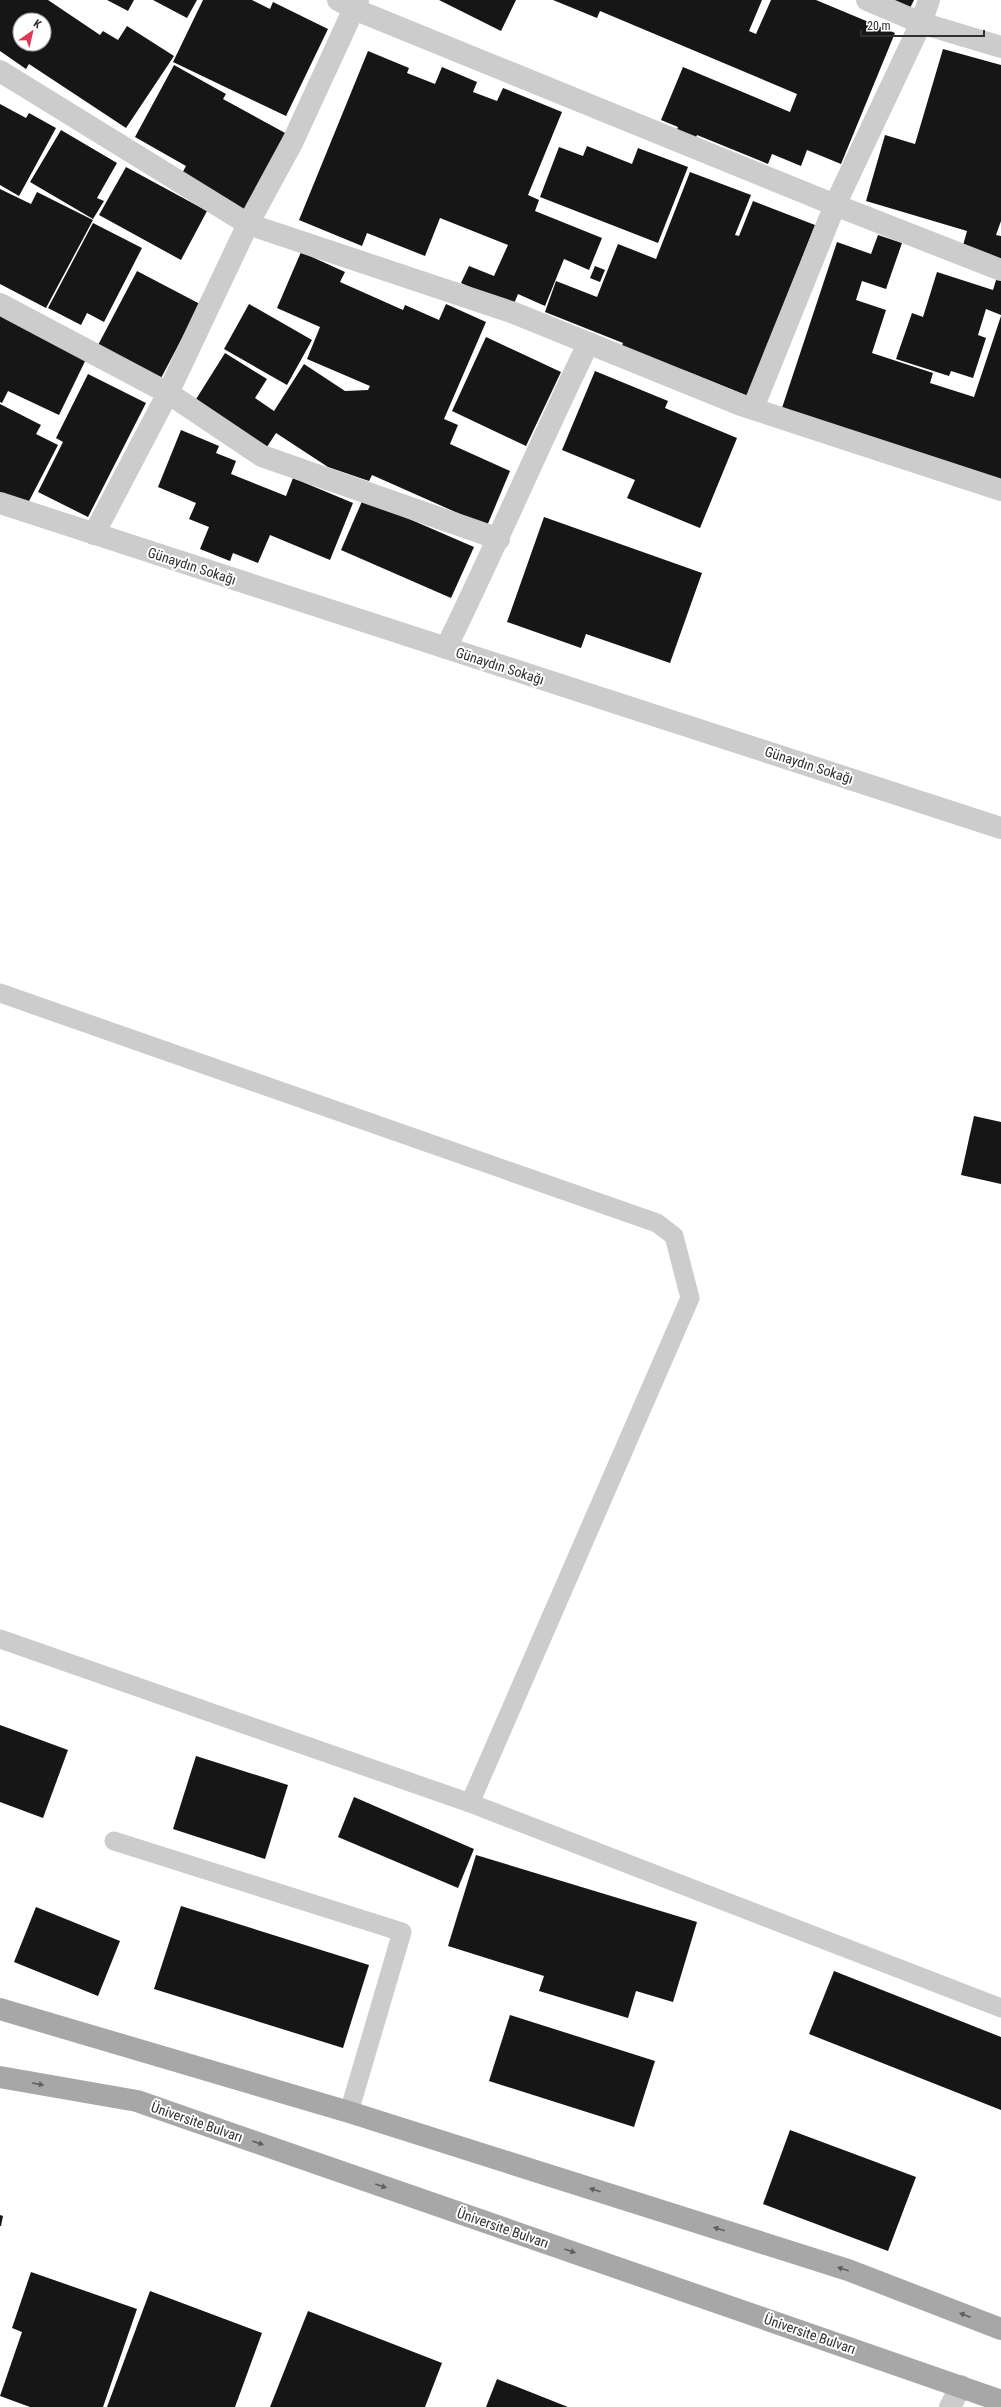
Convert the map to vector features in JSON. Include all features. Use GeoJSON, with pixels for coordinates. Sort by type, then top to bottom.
{"type":"FeatureCollection","features":[{"type":"Feature","properties":{"kind":"main road"},"geometry":{"type":"LineString","coordinates":[[0,2009],[350,2112],[848,2270],[1001,2328]]}},
{"type":"Feature","properties":{"kind":"main road","name":"Üniversite Bulvarı"},"geometry":{"type":"LineString","coordinates":[[0,2077],[137,2101],[1001,2401]]}},
{"type":"Feature","properties":{"kind":"street"},"geometry":{"type":"LineString","coordinates":[[867,0],[921,23],[1001,47]]}},
{"type":"Feature","properties":{"kind":"street"},"geometry":{"type":"LineString","coordinates":[[752,408],[835,205],[921,23],[929,0]]}},
{"type":"Feature","properties":{"kind":"street"},"geometry":{"type":"LineString","coordinates":[[94,534],[168,393],[248,224],[293,141],[350,3],[835,205],[1001,270]]}},
{"type":"Feature","properties":{"kind":"street"},"geometry":{"type":"LineString","coordinates":[[0,71],[248,224],[514,313],[588,344],[752,408],[1001,490]]}},
{"type":"Feature","properties":{"kind":"street"},"geometry":{"type":"LineString","coordinates":[[0,304],[168,393],[262,456],[499,539]]}},
{"type":"Feature","properties":{"kind":"street"},"geometry":{"type":"LineString","coordinates":[[446,648],[499,539],[553,416],[588,344]]}},
{"type":"Feature","properties":{"kind":"street","name":"Günaydın Sokağı"},"geometry":{"type":"LineString","coordinates":[[0,503],[1001,828]]}},
{"type":"Feature","properties":{"kind":"street"},"geometry":{"type":"LineString","coordinates":[[950,2407],[961,2386]]}},
{"type":"Feature","properties":{"kind":"lane"},"geometry":{"type":"LineString","coordinates":[[0,993],[657,1223],[674,1236],[690,1298],[470,1803]]}},
{"type":"Feature","properties":{"kind":"lane"},"geometry":{"type":"LineString","coordinates":[[0,1639],[470,1803],[1001,2008]]}},
{"type":"Feature","properties":{"kind":"lane"},"geometry":{"type":"LineString","coordinates":[[114,1841],[402,1932],[350,2112]]}},
{"type":"Feature","properties":{"kind":"building"},"geometry":{"type":"Polygon","coordinates":[[[0,0],[48,0],[100,35],[103,31],[118,40],[127,26],[174,56],[126,128],[29,64],[26,69],[0,51],[0,0]]]}},
{"type":"Feature","properties":{"kind":"building"},"geometry":{"type":"Polygon","coordinates":[[[107,0],[134,0],[128,11],[107,0]]]}},
{"type":"Feature","properties":{"kind":"building"},"geometry":{"type":"Polygon","coordinates":[[[153,0],[197,0],[187,18],[153,0]]]}},
{"type":"Feature","properties":{"kind":"building"},"geometry":{"type":"Polygon","coordinates":[[[203,0],[252,0],[270,9],[273,2],[328,29],[286,116],[173,62],[203,0]]]}},
{"type":"Feature","properties":{"kind":"building"},"geometry":{"type":"Polygon","coordinates":[[[439,0],[516,0],[501,31],[439,0]]]}},
{"type":"Feature","properties":{"kind":"building"},"geometry":{"type":"Polygon","coordinates":[[[553,0],[762,0],[749,31],[756,34],[771,0],[816,0],[895,33],[841,164],[807,150],[801,166],[772,154],[768,164],[697,135],[693,144],[674,137],[678,127],[661,120],[683,67],[790,112],[797,94],[600,11],[597,18],[553,0]]]}},
{"type":"Feature","properties":{"kind":"building"},"geometry":{"type":"Polygon","coordinates":[[[886,0],[914,0],[909,10],[886,0]]]}},
{"type":"Feature","properties":{"kind":"building"},"geometry":{"type":"Polygon","coordinates":[[[943,49],[1001,65],[1001,221],[996,235],[1001,236],[1001,261],[962,249],[967,231],[866,201],[885,135],[915,144],[943,49]]]}},
{"type":"Feature","properties":{"kind":"building"},"geometry":{"type":"Polygon","coordinates":[[[368,51],[409,68],[407,73],[435,84],[442,67],[477,82],[473,92],[497,101],[503,88],[562,112],[528,195],[539,200],[535,211],[602,238],[589,270],[564,259],[545,306],[518,294],[513,306],[461,283],[469,266],[494,276],[508,245],[440,218],[425,256],[367,233],[362,246],[299,220],[368,51]]]}},
{"type":"Feature","properties":{"kind":"building"},"geometry":{"type":"Polygon","coordinates":[[[174,65],[226,94],[223,99],[287,134],[244,213],[180,177],[186,166],[135,137],[174,65]]]}},
{"type":"Feature","properties":{"kind":"building"},"geometry":{"type":"Polygon","coordinates":[[[0,104],[26,118],[29,113],[56,128],[19,196],[0,185],[0,104]]]}},
{"type":"Feature","properties":{"kind":"building"},"geometry":{"type":"Polygon","coordinates":[[[61,130],[117,163],[97,198],[104,201],[93,219],[30,182],[61,130]]]}},
{"type":"Feature","properties":{"kind":"building"},"geometry":{"type":"Polygon","coordinates":[[[587,146],[632,164],[638,148],[688,167],[658,243],[540,197],[559,147],[583,156],[587,146]]]}},
{"type":"Feature","properties":{"kind":"building"},"geometry":{"type":"Polygon","coordinates":[[[126,167],[207,211],[181,260],[99,215],[126,167]]]}},
{"type":"Feature","properties":{"kind":"building"},"geometry":{"type":"Polygon","coordinates":[[[690,172],[751,195],[735,235],[739,236],[753,201],[815,225],[748,396],[686,371],[619,353],[623,343],[545,312],[556,281],[597,297],[618,244],[656,259],[690,172]]]}},
{"type":"Feature","properties":{"kind":"building"},"geometry":{"type":"Polygon","coordinates":[[[0,189],[31,204],[37,192],[93,220],[46,308],[0,284],[0,189]]]}},
{"type":"Feature","properties":{"kind":"building"},"geometry":{"type":"Polygon","coordinates":[[[93,223],[142,248],[104,322],[87,313],[81,325],[48,308],[93,223]]]}},
{"type":"Feature","properties":{"kind":"building"},"geometry":{"type":"Polygon","coordinates":[[[878,235],[902,243],[886,289],[862,281],[856,300],[886,310],[872,353],[933,373],[930,383],[974,397],[1001,316],[1001,484],[781,411],[837,242],[871,254],[878,235]]]}},
{"type":"Feature","properties":{"kind":"building"},"geometry":{"type":"Polygon","coordinates":[[[301,252],[345,272],[340,282],[403,310],[405,305],[439,320],[446,304],[486,322],[444,419],[458,425],[450,444],[510,471],[487,526],[372,475],[369,481],[328,467],[276,433],[265,450],[193,404],[225,353],[267,379],[255,398],[274,411],[304,364],[345,391],[368,390],[370,386],[307,359],[320,327],[277,308],[301,252]]]}},
{"type":"Feature","properties":{"kind":"building"},"geometry":{"type":"Polygon","coordinates":[[[595,266],[605,270],[600,282],[590,278],[595,266]]]}},
{"type":"Feature","properties":{"kind":"building"},"geometry":{"type":"Polygon","coordinates":[[[137,271],[200,304],[160,380],[97,347],[137,271]]]}},
{"type":"Feature","properties":{"kind":"building"},"geometry":{"type":"Polygon","coordinates":[[[937,272],[993,290],[997,277],[1001,278],[1001,315],[986,309],[978,335],[986,338],[973,378],[951,371],[949,376],[896,359],[912,313],[923,317],[937,272]]]}},
{"type":"Feature","properties":{"kind":"building"},"geometry":{"type":"Polygon","coordinates":[[[249,304],[312,340],[287,385],[224,349],[249,304]]]}},
{"type":"Feature","properties":{"kind":"building"},"geometry":{"type":"Polygon","coordinates":[[[0,309],[89,353],[59,415],[8,391],[2,403],[0,402],[0,309]]]}},
{"type":"Feature","properties":{"kind":"building"},"geometry":{"type":"Polygon","coordinates":[[[486,337],[561,372],[526,446],[452,411],[486,337]]]}},
{"type":"Feature","properties":{"kind":"building"},"geometry":{"type":"Polygon","coordinates":[[[595,371],[668,401],[665,408],[737,438],[700,528],[627,498],[635,480],[562,450],[595,371]]]}},
{"type":"Feature","properties":{"kind":"building"},"geometry":{"type":"Polygon","coordinates":[[[88,374],[146,403],[88,517],[38,492],[63,442],[56,438],[88,374]]]}},
{"type":"Feature","properties":{"kind":"building"},"geometry":{"type":"Polygon","coordinates":[[[0,404],[41,425],[36,434],[58,445],[27,505],[0,492],[0,404]]]}},
{"type":"Feature","properties":{"kind":"building"},"geometry":{"type":"Polygon","coordinates":[[[181,430],[219,446],[216,453],[236,461],[231,474],[286,496],[293,478],[353,503],[330,560],[270,535],[258,563],[233,553],[230,561],[200,549],[209,527],[189,519],[196,503],[158,487],[181,430]]]}},
{"type":"Feature","properties":{"kind":"building"},"geometry":{"type":"Polygon","coordinates":[[[363,499],[474,547],[451,598],[341,550],[363,499]]]}},
{"type":"Feature","properties":{"kind":"building"},"geometry":{"type":"Polygon","coordinates":[[[544,517],[702,573],[670,663],[586,634],[581,648],[507,622],[544,517]]]}},
{"type":"Feature","properties":{"kind":"building"},"geometry":{"type":"Polygon","coordinates":[[[974,1116],[1001,1122],[1001,1184],[961,1175],[974,1116]]]}},
{"type":"Feature","properties":{"kind":"building"},"geometry":{"type":"Polygon","coordinates":[[[0,1725],[68,1750],[43,1818],[0,1802],[0,1725]]]}},
{"type":"Feature","properties":{"kind":"building"},"geometry":{"type":"Polygon","coordinates":[[[196,1756],[288,1785],[265,1859],[173,1829],[196,1756]]]}},
{"type":"Feature","properties":{"kind":"building"},"geometry":{"type":"Polygon","coordinates":[[[354,1797],[474,1849],[458,1888],[338,1837],[354,1797]]]}},
{"type":"Feature","properties":{"kind":"building"},"geometry":{"type":"Polygon","coordinates":[[[476,1855],[697,1922],[673,2002],[636,1991],[628,2018],[539,1991],[544,1976],[448,1946],[476,1855]]]}},
{"type":"Feature","properties":{"kind":"building"},"geometry":{"type":"Polygon","coordinates":[[[181,1906],[369,1965],[343,2048],[154,1989],[181,1906]]]}},
{"type":"Feature","properties":{"kind":"building"},"geometry":{"type":"Polygon","coordinates":[[[36,1907],[120,1941],[98,1996],[14,1962],[36,1907]]]}},
{"type":"Feature","properties":{"kind":"building"},"geometry":{"type":"Polygon","coordinates":[[[834,1971],[1001,2037],[1001,2110],[809,2034],[834,1971]]]}},
{"type":"Feature","properties":{"kind":"building"},"geometry":{"type":"Polygon","coordinates":[[[510,2015],[655,2061],[634,2127],[489,2081],[510,2015]]]}},
{"type":"Feature","properties":{"kind":"building"},"geometry":{"type":"Polygon","coordinates":[[[790,2130],[916,2177],[888,2251],[763,2204],[790,2130]]]}},
{"type":"Feature","properties":{"kind":"building"},"geometry":{"type":"Polygon","coordinates":[[[0,2215],[3,2216],[1,2226],[0,2226],[0,2215]]]}},
{"type":"Feature","properties":{"kind":"building"},"geometry":{"type":"Polygon","coordinates":[[[31,2272],[137,2309],[103,2407],[30,2407],[0,2396],[22,2332],[12,2328],[31,2272]]]}},
{"type":"Feature","properties":{"kind":"building"},"geometry":{"type":"Polygon","coordinates":[[[150,2291],[262,2333],[235,2407],[107,2407],[150,2291]]]}},
{"type":"Feature","properties":{"kind":"building"},"geometry":{"type":"Polygon","coordinates":[[[308,2311],[442,2363],[425,2407],[270,2407],[308,2311]]]}},
{"type":"Feature","properties":{"kind":"building"},"geometry":{"type":"Polygon","coordinates":[[[497,2379],[568,2407],[486,2407],[497,2379]]]}}]}
